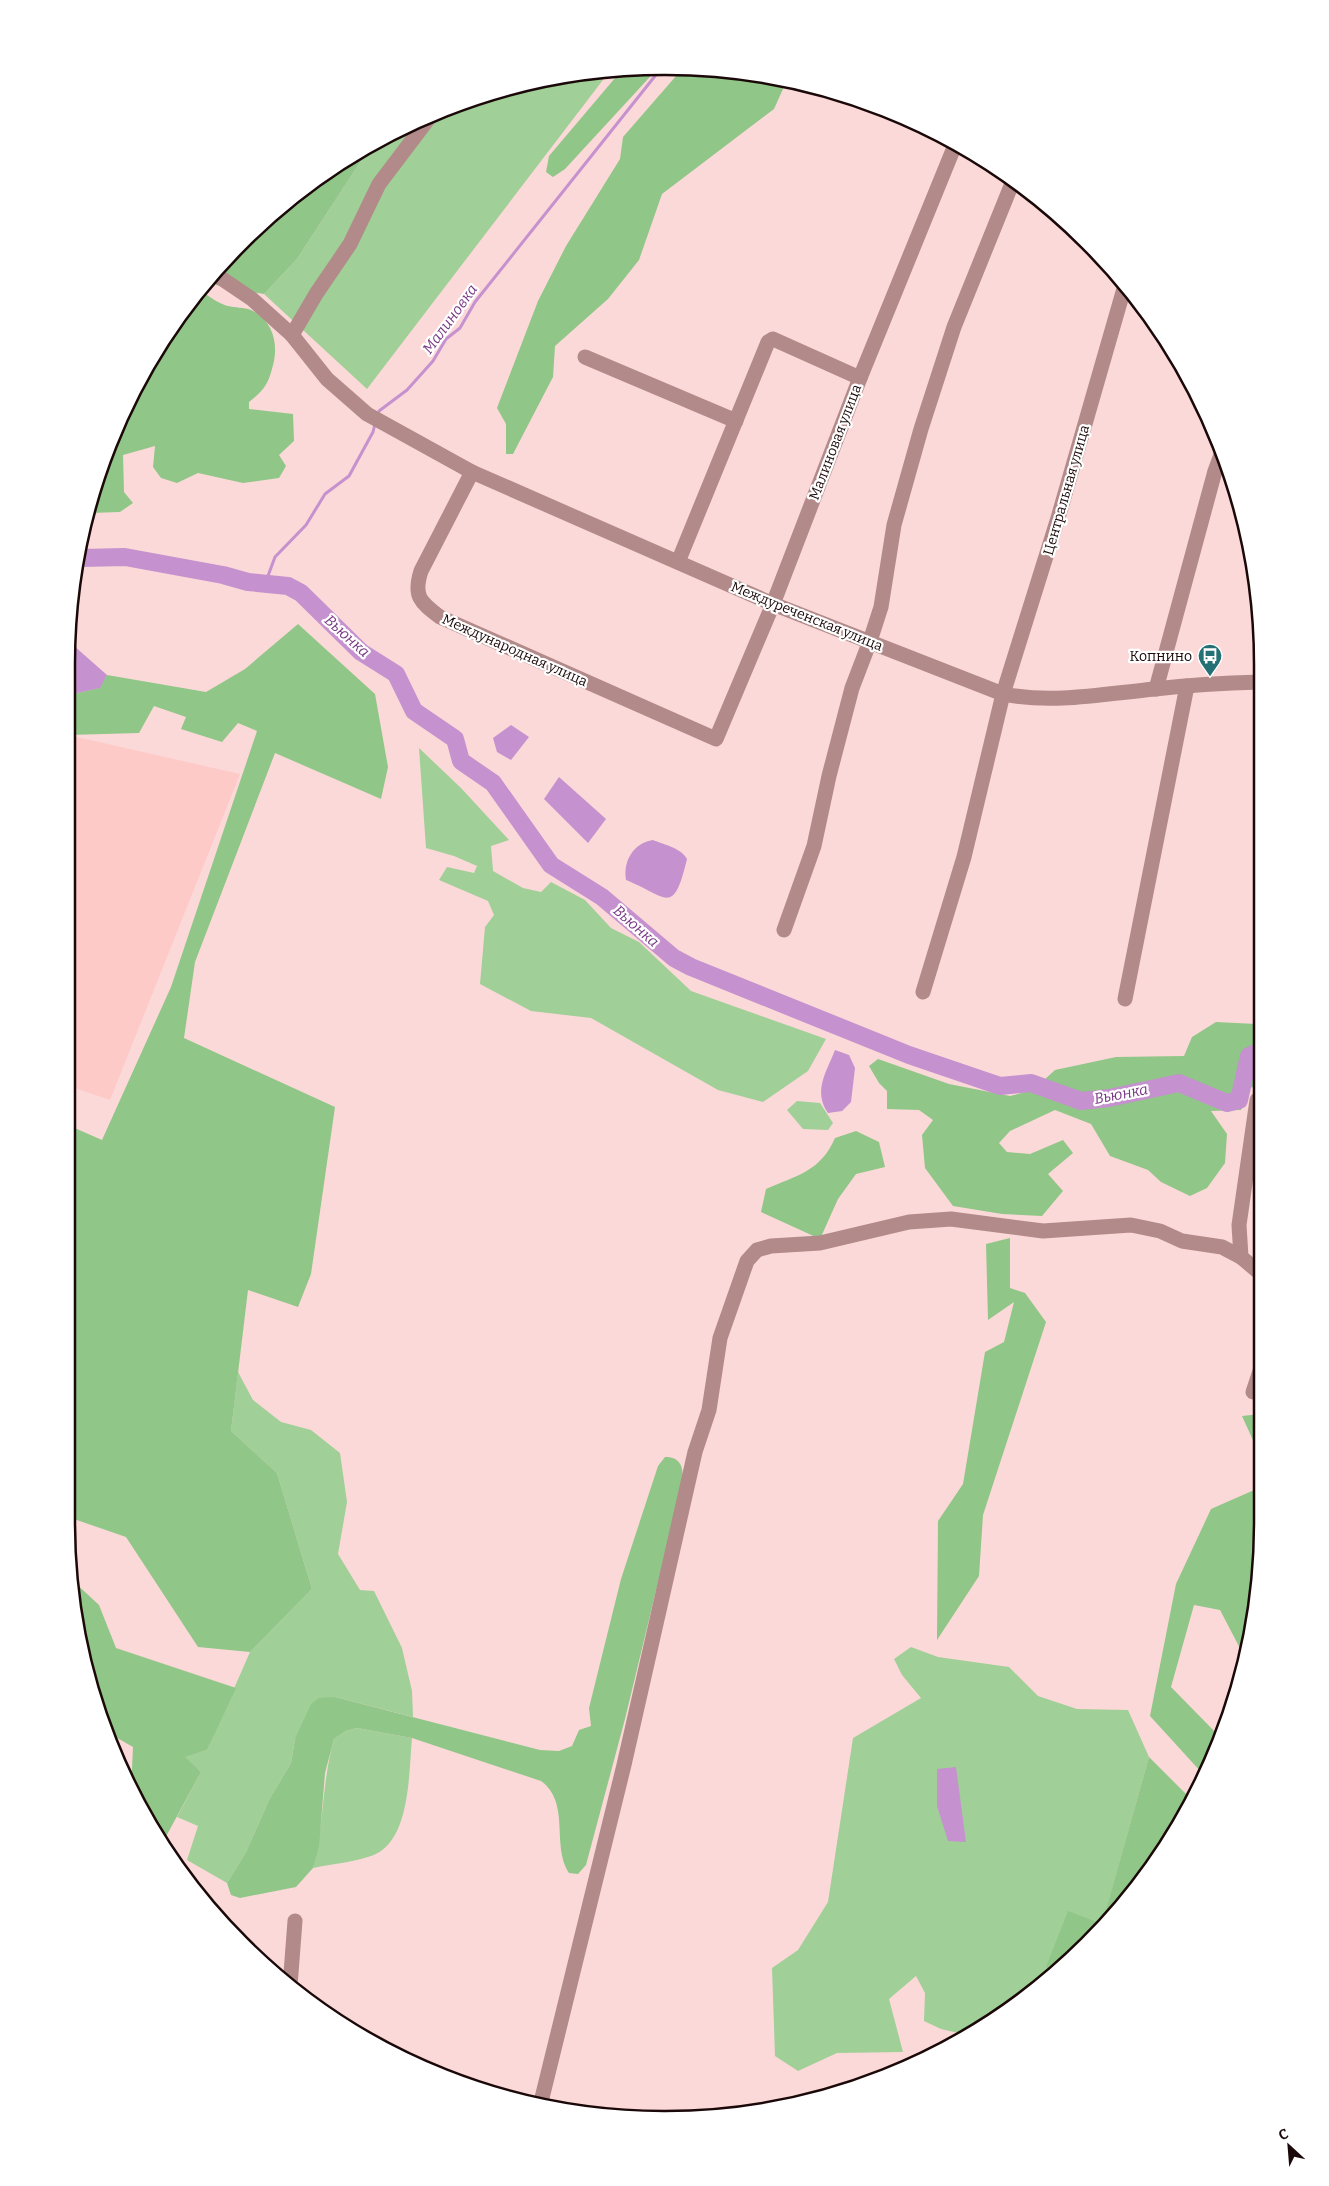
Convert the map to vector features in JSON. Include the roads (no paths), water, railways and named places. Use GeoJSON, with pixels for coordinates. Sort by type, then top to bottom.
{"type":"FeatureCollection","features":[{"type":"Feature","properties":{"kind":"street"},"geometry":{"type":"LineString","coordinates":[[292,335],[316,294],[350,244],[379,184],[421,128]]}},
{"type":"Feature","properties":{"kind":"street","name":"Малиновая улица"},"geometry":{"type":"LineString","coordinates":[[716,739],[773,604],[860,378],[952,150]]}},
{"type":"Feature","properties":{"kind":"street"},"geometry":{"type":"LineString","coordinates":[[784,930],[814,846],[829,776],[852,688],[881,607],[894,525],[921,429],[954,327],[1010,188]]}},
{"type":"Feature","properties":{"kind":"street","name":"Междуреченская улица"},"geometry":{"type":"LineString","coordinates":[[220,277],[252,299],[292,335],[327,379],[367,414],[472,472],[773,604],[1003,694],[1024,698],[1060,700],[1187,686],[1254,682]]}},
{"type":"Feature","properties":{"kind":"street","name":"Центральная улица"},"geometry":{"type":"LineString","coordinates":[[923,992],[964,857],[1003,694],[1058,518],[1122,294]]}},
{"type":"Feature","properties":{"kind":"street"},"geometry":{"type":"LineString","coordinates":[[678,562],[768,342],[773,339],[860,378]]}},
{"type":"Feature","properties":{"kind":"street"},"geometry":{"type":"LineString","coordinates":[[585,357],[736,421]]}},
{"type":"Feature","properties":{"kind":"street"},"geometry":{"type":"LineString","coordinates":[[1156,689],[1218,462]]}},
{"type":"Feature","properties":{"kind":"street","name":"Международная улица"},"geometry":{"type":"LineString","coordinates":[[472,472],[420,571],[417,589],[424,605],[440,617],[716,739]]}},
{"type":"Feature","properties":{"kind":"street"},"geometry":{"type":"LineString","coordinates":[[1125,999],[1187,686]]}},
{"type":"Feature","properties":{"kind":"street"},"geometry":{"type":"LineString","coordinates":[[1241,1257],[1240,1225],[1254,1122]]}},
{"type":"Feature","properties":{"kind":"street"},"geometry":{"type":"LineString","coordinates":[[542,2098],[624,1765],[695,1452],[709,1410],[720,1338],[748,1261],[757,1250],[771,1246],[820,1244],[909,1222],[951,1219],[1043,1231],[1131,1225],[1160,1231],[1182,1241],[1222,1247],[1241,1257],[1254,1268]]}},
{"type":"Feature","properties":{"kind":"street"},"geometry":{"type":"LineString","coordinates":[[291,1977],[295,1921]]}},
{"type":"Feature","properties":{"kind":"waterway","name":"Малиновка"},"geometry":{"type":"LineString","coordinates":[[378,416],[379,411],[407,390],[433,361],[446,339],[460,328],[475,302],[656,75]]}},
{"type":"Feature","properties":{"kind":"waterway","name":"Малиновка"},"geometry":{"type":"LineString","coordinates":[[265,584],[275,557],[306,525],[325,494],[349,476],[373,432],[375,424]]}},
{"type":"Feature","properties":{"kind":"waterway","name":"Вьюнка"},"geometry":{"type":"LineString","coordinates":[[85,558],[125,557],[223,575],[248,582],[288,586],[301,593],[361,652],[396,674],[414,711],[455,739],[461,761],[493,783],[551,865],[602,897],[674,958],[691,967],[909,1055],[1000,1086],[1031,1083],[1081,1101],[1109,1098],[1179,1083],[1227,1103],[1239,1100],[1249,1056],[1254,1054]]}},
{"type":"Feature","properties":{"kind":"place","name":"Копнино"},"geometry":{"type":"Point","coordinates":[1210,677]}}]}
